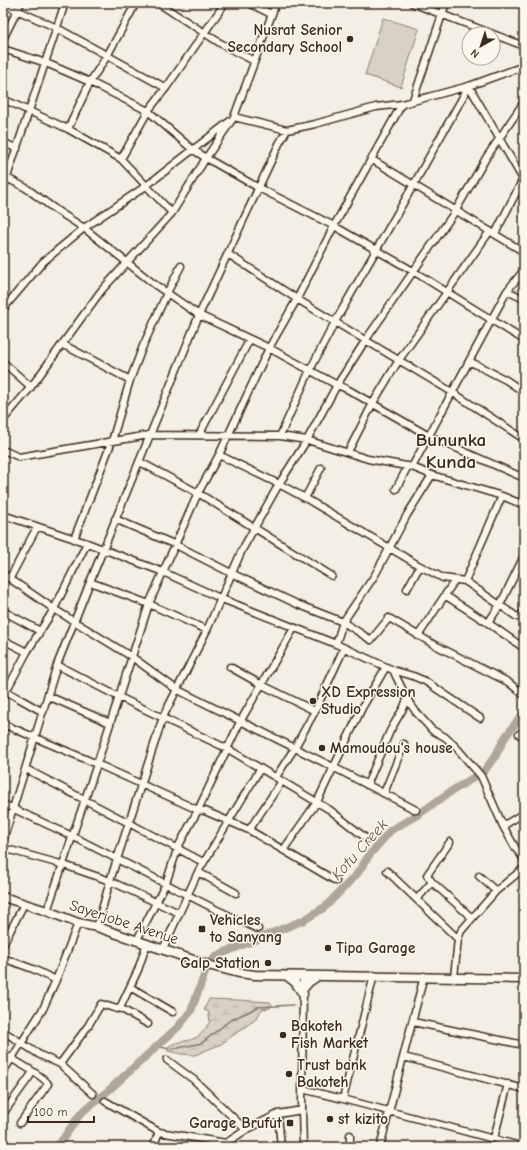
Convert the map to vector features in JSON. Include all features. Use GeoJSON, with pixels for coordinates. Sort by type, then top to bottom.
{"type":"FeatureCollection","features":[{"type":"Feature","properties":{"kind":"main road","name":"Sayerjobe Avenue"},"geometry":{"type":"LineString","coordinates":[[3,897],[48,911],[78,923],[97,927],[147,943],[208,965],[239,973],[286,976],[424,976],[524,979]]}},
{"type":"Feature","properties":{"kind":"main road"},"geometry":{"type":"LineString","coordinates":[[286,976],[296,982],[303,991],[309,982],[318,976]]}},
{"type":"Feature","properties":{"kind":"street"},"geometry":{"type":"LineString","coordinates":[[3,39],[21,3]]}},
{"type":"Feature","properties":{"kind":"street"},"geometry":{"type":"LineString","coordinates":[[3,190],[5,177],[30,112],[65,3]]}},
{"type":"Feature","properties":{"kind":"street"},"geometry":{"type":"LineString","coordinates":[[68,129],[90,82],[107,56],[136,3]]}},
{"type":"Feature","properties":{"kind":"street"},"geometry":{"type":"LineString","coordinates":[[158,3],[220,43],[254,61]]}},
{"type":"Feature","properties":{"kind":"street"},"geometry":{"type":"LineString","coordinates":[[122,159],[148,111],[166,88],[225,3]]}},
{"type":"Feature","properties":{"kind":"street"},"geometry":{"type":"LineString","coordinates":[[250,3],[271,14]]}},
{"type":"Feature","properties":{"kind":"street"},"geometry":{"type":"LineString","coordinates":[[3,420],[31,387],[101,291],[172,213],[206,158],[234,117],[276,3]]}},
{"type":"Feature","properties":{"kind":"street"},"geometry":{"type":"LineString","coordinates":[[412,3],[524,46]]}},
{"type":"Feature","properties":{"kind":"street"},"geometry":{"type":"LineString","coordinates":[[413,100],[446,3]]}},
{"type":"Feature","properties":{"kind":"street"},"geometry":{"type":"LineString","coordinates":[[3,4],[57,28],[166,88]]}},
{"type":"Feature","properties":{"kind":"street"},"geometry":{"type":"LineString","coordinates":[[3,49],[46,63],[90,82],[148,111],[192,149],[206,158],[259,188],[334,226],[413,271],[524,340]]}},
{"type":"Feature","properties":{"kind":"street"},"geometry":{"type":"LineString","coordinates":[[234,117],[287,130],[376,107],[402,104],[469,86],[524,66]]}},
{"type":"Feature","properties":{"kind":"street"},"geometry":{"type":"LineString","coordinates":[[348,452],[373,403],[398,360],[493,233],[524,179],[469,86]]}},
{"type":"Feature","properties":{"kind":"street"},"geometry":{"type":"LineString","coordinates":[[280,436],[310,370],[335,322],[469,86]]}},
{"type":"Feature","properties":{"kind":"street"},"geometry":{"type":"LineString","coordinates":[[3,99],[68,129],[122,159],[172,213]]}},
{"type":"Feature","properties":{"kind":"street"},"geometry":{"type":"LineString","coordinates":[[97,927],[128,823],[163,717],[222,599],[231,573],[242,550],[279,484],[307,440],[337,385],[365,340],[456,210],[486,158],[524,102]]}},
{"type":"Feature","properties":{"kind":"street"},"geometry":{"type":"LineString","coordinates":[[48,911],[149,604],[163,572],[198,493],[220,456],[269,348],[297,299],[334,226],[402,104]]}},
{"type":"Feature","properties":{"kind":"street"},"geometry":{"type":"LineString","coordinates":[[3,309],[43,262],[84,228],[146,186],[234,117]]}},
{"type":"Feature","properties":{"kind":"street"},"geometry":{"type":"LineString","coordinates":[[3,841],[57,665],[90,582],[199,315],[279,144],[287,130]]}},
{"type":"Feature","properties":{"kind":"street"},"geometry":{"type":"LineString","coordinates":[[3,142],[17,149]]}},
{"type":"Feature","properties":{"kind":"street"},"geometry":{"type":"LineString","coordinates":[[371,159],[524,252]]}},
{"type":"Feature","properties":{"kind":"street"},"geometry":{"type":"LineString","coordinates":[[5,177],[26,188],[84,228],[127,263],[199,315],[269,348],[337,385],[347,388],[429,436],[524,478]]}},
{"type":"Feature","properties":{"kind":"street"},"geometry":{"type":"LineString","coordinates":[[228,254],[297,299],[452,392],[524,439]]}},
{"type":"Feature","properties":{"kind":"street"},"geometry":{"type":"LineString","coordinates":[[74,539],[112,441],[130,380],[167,293],[181,266]]}},
{"type":"Feature","properties":{"kind":"street"},"geometry":{"type":"LineString","coordinates":[[396,489],[429,436],[491,320],[508,291],[524,270]]}},
{"type":"Feature","properties":{"kind":"street"},"geometry":{"type":"LineString","coordinates":[[508,291],[524,299]]}},
{"type":"Feature","properties":{"kind":"street"},"geometry":{"type":"LineString","coordinates":[[199,435],[250,339]]}},
{"type":"Feature","properties":{"kind":"street"},"geometry":{"type":"LineString","coordinates":[[62,344],[130,380]]}},
{"type":"Feature","properties":{"kind":"street"},"geometry":{"type":"LineString","coordinates":[[469,361],[506,380],[524,392]]}},
{"type":"Feature","properties":{"kind":"street"},"geometry":{"type":"LineString","coordinates":[[3,362],[31,387]]}},
{"type":"Feature","properties":{"kind":"street"},"geometry":{"type":"LineString","coordinates":[[3,450],[19,457],[149,435],[280,436],[307,440],[368,459],[410,466],[432,475],[502,496],[524,505]]}},
{"type":"Feature","properties":{"kind":"street"},"geometry":{"type":"LineString","coordinates":[[220,456],[305,498],[443,578],[465,581],[520,618],[524,611]]}},
{"type":"Feature","properties":{"kind":"street"},"geometry":{"type":"LineString","coordinates":[[140,462],[198,493],[332,576]]}},
{"type":"Feature","properties":{"kind":"street"},"geometry":{"type":"LineString","coordinates":[[305,498],[321,468]]}},
{"type":"Feature","properties":{"kind":"street"},"geometry":{"type":"LineString","coordinates":[[336,644],[344,622],[375,575],[407,515],[432,475]]}},
{"type":"Feature","properties":{"kind":"street"},"geometry":{"type":"LineString","coordinates":[[465,581],[502,496]]}},
{"type":"Feature","properties":{"kind":"street"},"geometry":{"type":"LineString","coordinates":[[3,515],[87,543],[163,572],[222,599],[336,644],[393,670],[425,681],[480,718]]}},
{"type":"Feature","properties":{"kind":"street"},"geometry":{"type":"LineString","coordinates":[[115,520],[176,545],[297,604],[344,622],[371,640],[389,618],[418,636],[508,682],[524,695]]}},
{"type":"Feature","properties":{"kind":"street"},"geometry":{"type":"LineString","coordinates":[[10,578],[37,527]]}},
{"type":"Feature","properties":{"kind":"street"},"geometry":{"type":"LineString","coordinates":[[3,697],[5,690],[27,652],[54,609],[87,543]]}},
{"type":"Feature","properties":{"kind":"street"},"geometry":{"type":"LineString","coordinates":[[488,622],[500,605],[524,556]]}},
{"type":"Feature","properties":{"kind":"street"},"geometry":{"type":"LineString","coordinates":[[407,589],[420,566]]}},
{"type":"Feature","properties":{"kind":"street"},"geometry":{"type":"LineString","coordinates":[[3,574],[54,609],[132,657],[176,689],[416,810]]}},
{"type":"Feature","properties":{"kind":"street"},"geometry":{"type":"LineString","coordinates":[[418,636],[446,596],[455,580]]}},
{"type":"Feature","properties":{"kind":"street"},"geometry":{"type":"LineString","coordinates":[[90,582],[149,604],[207,630]]}},
{"type":"Feature","properties":{"kind":"street"},"geometry":{"type":"LineString","coordinates":[[446,596],[488,622],[524,648]]}},
{"type":"Feature","properties":{"kind":"street"},"geometry":{"type":"LineString","coordinates":[[3,611],[40,631]]}},
{"type":"Feature","properties":{"kind":"street"},"geometry":{"type":"LineString","coordinates":[[137,940],[157,903],[166,883],[178,848],[240,722],[294,628]]}},
{"type":"Feature","properties":{"kind":"street"},"geometry":{"type":"LineString","coordinates":[[3,640],[27,652]]}},
{"type":"Feature","properties":{"kind":"street"},"geometry":{"type":"LineString","coordinates":[[276,777],[294,749],[315,711],[344,648]]}},
{"type":"Feature","properties":{"kind":"street"},"geometry":{"type":"LineString","coordinates":[[57,665],[119,697],[228,749],[330,810],[367,839]]}},
{"type":"Feature","properties":{"kind":"street"},"geometry":{"type":"LineString","coordinates":[[230,667],[262,685],[315,711]]}},
{"type":"Feature","properties":{"kind":"street"},"geometry":{"type":"LineString","coordinates":[[284,849],[317,802],[335,768],[362,708],[386,667]]}},
{"type":"Feature","properties":{"kind":"street"},"geometry":{"type":"LineString","coordinates":[[393,670],[407,699],[428,725],[436,732],[450,740],[480,774],[516,849],[524,858]]}},
{"type":"Feature","properties":{"kind":"street"},"geometry":{"type":"LineString","coordinates":[[5,690],[43,712]]}},
{"type":"Feature","properties":{"kind":"street"},"geometry":{"type":"LineString","coordinates":[[48,696],[110,723]]}},
{"type":"Feature","properties":{"kind":"street"},"geometry":{"type":"LineString","coordinates":[[367,785],[390,731],[407,699]]}},
{"type":"Feature","properties":{"kind":"street"},"geometry":{"type":"LineString","coordinates":[[3,724],[97,764],[198,810],[215,815],[249,830],[284,849],[336,881]]}},
{"type":"Feature","properties":{"kind":"street"},"geometry":{"type":"LineString","coordinates":[[384,793],[404,744]]}},
{"type":"Feature","properties":{"kind":"street"},"geometry":{"type":"LineString","coordinates":[[26,769],[204,862]]}},
{"type":"Feature","properties":{"kind":"street"},"geometry":{"type":"LineString","coordinates":[[163,949],[198,872],[260,769]]}},
{"type":"Feature","properties":{"kind":"street"},"geometry":{"type":"LineString","coordinates":[[249,830],[282,781]]}},
{"type":"Feature","properties":{"kind":"street"},"geometry":{"type":"LineString","coordinates":[[3,804],[72,836],[215,909],[258,929]]}},
{"type":"Feature","properties":{"kind":"street"},"geometry":{"type":"LineString","coordinates":[[504,826],[524,813]]}},
{"type":"Feature","properties":{"kind":"street"},"geometry":{"type":"LineString","coordinates":[[450,842],[427,875],[432,882],[472,918]]}},
{"type":"Feature","properties":{"kind":"street"},"geometry":{"type":"LineString","coordinates":[[3,848],[110,881],[179,913]]}},
{"type":"Feature","properties":{"kind":"street"},"geometry":{"type":"LineString","coordinates":[[454,977],[458,939],[461,931],[496,891],[524,868]]}},
{"type":"Feature","properties":{"kind":"street"},"geometry":{"type":"LineString","coordinates":[[388,871],[458,939]]}},
{"type":"Feature","properties":{"kind":"street"},"geometry":{"type":"LineString","coordinates":[[198,872],[236,893]]}},
{"type":"Feature","properties":{"kind":"street"},"geometry":{"type":"LineString","coordinates":[[479,876],[496,891]]}},
{"type":"Feature","properties":{"kind":"street"},"geometry":{"type":"LineString","coordinates":[[417,899],[432,882]]}},
{"type":"Feature","properties":{"kind":"street"},"geometry":{"type":"LineString","coordinates":[[3,945],[24,904]]}},
{"type":"Feature","properties":{"kind":"street"},"geometry":{"type":"LineString","coordinates":[[3,1072],[43,1009],[78,923]]}},
{"type":"Feature","properties":{"kind":"street"},"geometry":{"type":"LineString","coordinates":[[120,1008],[138,970],[147,943]]}},
{"type":"Feature","properties":{"kind":"street"},"geometry":{"type":"LineString","coordinates":[[3,958],[33,969],[56,980]]}},
{"type":"Feature","properties":{"kind":"street"},"geometry":{"type":"LineString","coordinates":[[303,976],[303,1147]]}},
{"type":"Feature","properties":{"kind":"street"},"geometry":{"type":"LineString","coordinates":[[343,1099],[374,976]]}},
{"type":"Feature","properties":{"kind":"street"},"geometry":{"type":"LineString","coordinates":[[380,1147],[424,976]]}},
{"type":"Feature","properties":{"kind":"street"},"geometry":{"type":"LineString","coordinates":[[130,987],[173,1012]]}},
{"type":"Feature","properties":{"kind":"street"},"geometry":{"type":"LineString","coordinates":[[60,1064],[88,1026],[101,1004],[117,1009],[120,1008],[148,1024]]}},
{"type":"Feature","properties":{"kind":"street"},"geometry":{"type":"LineString","coordinates":[[413,1022],[524,1045]]}},
{"type":"Feature","properties":{"kind":"street"},"geometry":{"type":"LineString","coordinates":[[3,1031],[40,1055],[60,1064],[93,1094]]}},
{"type":"Feature","properties":{"kind":"street"},"geometry":{"type":"LineString","coordinates":[[3,1054],[12,1058],[46,1081],[47,1086],[20,1123]]}},
{"type":"Feature","properties":{"kind":"street"},"geometry":{"type":"LineString","coordinates":[[404,1057],[524,1089]]}},
{"type":"Feature","properties":{"kind":"street"},"geometry":{"type":"LineString","coordinates":[[167,1060],[194,1080],[246,1130]]}},
{"type":"Feature","properties":{"kind":"street"},"geometry":{"type":"LineString","coordinates":[[5,1111],[33,1072]]}},
{"type":"Feature","properties":{"kind":"street"},"geometry":{"type":"LineString","coordinates":[[494,1138],[508,1084]]}},
{"type":"Feature","properties":{"kind":"street"},"geometry":{"type":"LineString","coordinates":[[302,1089],[524,1147]]}},
{"type":"Feature","properties":{"kind":"street"},"geometry":{"type":"LineString","coordinates":[[105,1101],[159,1132],[226,1143],[246,1130],[278,1114],[302,1110]]}},
{"type":"Feature","properties":{"kind":"street"},"geometry":{"type":"LineString","coordinates":[[278,1114],[281,1147]]}},
{"type":"Feature","properties":{"kind":"street"},"geometry":{"type":"LineString","coordinates":[[153,1147],[159,1132]]}},
{"type":"Feature","properties":{"kind":"street"},"geometry":{"type":"LineString","coordinates":[[350,1135],[350,1147]]}},
{"type":"Feature","properties":{"kind":"street"},"geometry":{"type":"LineString","coordinates":[[207,1147],[211,1140]]}},
{"type":"Feature","properties":{"kind":"green space"},"geometry":{"type":"Polygon","coordinates":[[[383,18],[419,29],[401,87],[365,75],[383,18]]]}},
{"type":"Feature","properties":{"kind":"green space"},"geometry":{"type":"Polygon","coordinates":[[[209,999],[270,1002],[272,1005],[270,1008],[262,1009],[256,1019],[221,1044],[195,1055],[168,1051],[167,1048],[170,1045],[188,1041],[200,1035],[204,1031],[210,1021],[208,1011],[204,1010],[209,999]]]}},
{"type":"Feature","properties":{"kind":"waterway","name":"Kotu Creek"},"geometry":{"type":"LineString","coordinates":[[212,961],[216,956],[304,920],[325,907],[357,874],[370,854],[391,830],[419,814],[447,794],[484,771],[496,755],[504,739],[524,714]]}},
{"type":"Feature","properties":{"kind":"waterway","name":"Kotu Creek"},"geometry":{"type":"LineString","coordinates":[[53,1147],[60,1143],[81,1113],[109,1090],[178,1027],[191,1011],[206,970]]}},
{"type":"Feature","properties":{"kind":"waterway"},"geometry":{"type":"LineString","coordinates":[[158,1046],[173,1049],[202,1043],[229,1021],[258,1007],[294,1005]]}},
{"type":"Feature","properties":{"kind":"place","name":"Nusrat Senior Secondary School"},"geometry":{"type":"Point","coordinates":[350,39]}},
{"type":"Feature","properties":{"kind":"place","name":"XD Expression Studio"},"geometry":{"type":"Point","coordinates":[313,701]}},
{"type":"Feature","properties":{"kind":"place","name":"Mamoudou's house"},"geometry":{"type":"Point","coordinates":[322,748]}},
{"type":"Feature","properties":{"kind":"place","name":"Vehicles to Sanyang"},"geometry":{"type":"Point","coordinates":[202,929]}},
{"type":"Feature","properties":{"kind":"place","name":"Tipa Garage"},"geometry":{"type":"Point","coordinates":[328,948]}},
{"type":"Feature","properties":{"kind":"place","name":"Galp Station"},"geometry":{"type":"Point","coordinates":[268,963]}},
{"type":"Feature","properties":{"kind":"place","name":"Bakoteh Fish Market"},"geometry":{"type":"Point","coordinates":[283,1035]}},
{"type":"Feature","properties":{"kind":"place","name":"Trust bank Bakoteh"},"geometry":{"type":"Point","coordinates":[289,1074]}},
{"type":"Feature","properties":{"kind":"place","name":"st kizito"},"geometry":{"type":"Point","coordinates":[330,1119]}},
{"type":"Feature","properties":{"kind":"place","name":"Garage Brufut"},"geometry":{"type":"Point","coordinates":[290,1123]}},
{"type":"Feature","properties":{"kind":"district","name":"Bununka Kunda"},"geometry":{"type":"Point","coordinates":[451,450]}}]}
